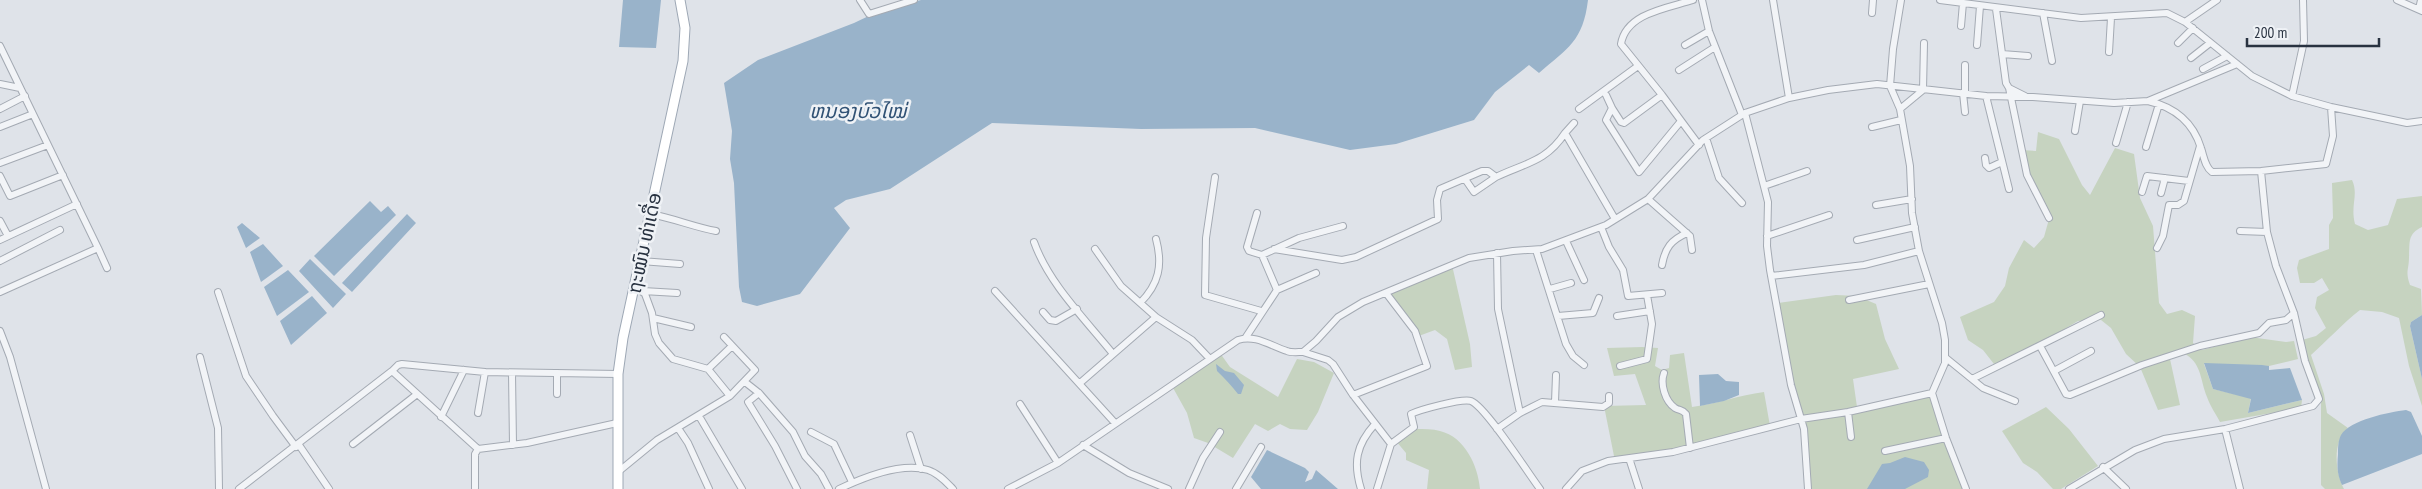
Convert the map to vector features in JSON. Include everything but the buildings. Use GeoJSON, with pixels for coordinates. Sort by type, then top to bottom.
{"type":"FeatureCollection","features":[{"type":"Feature","properties":{"kind":"main road","name":"ຖະໝົນ ທ່າເດື່ອ"},"geometry":{"type":"LineString","coordinates":[[618,489],[618,374],[623,338],[639,289],[641,261],[650,214],[685,51],[685,28],[680,0]]}},
{"type":"Feature","properties":{"kind":"street"},"geometry":{"type":"LineString","coordinates":[[860,0],[868,14],[914,0]]}},
{"type":"Feature","properties":{"kind":"street"},"geometry":{"type":"LineString","coordinates":[[1693,0],[1647,15],[1627,28],[1621,44],[1662,94],[1699,145]]}},
{"type":"Feature","properties":{"kind":"street"},"geometry":{"type":"LineString","coordinates":[[1702,0],[1709,31],[1743,114],[1768,202],[1766,236],[1771,276],[1791,385],[1801,419],[1808,489]]}},
{"type":"Feature","properties":{"kind":"street"},"geometry":{"type":"LineString","coordinates":[[1773,0],[1789,98]]}},
{"type":"Feature","properties":{"kind":"street"},"geometry":{"type":"LineString","coordinates":[[1872,13],[1873,0]]}},
{"type":"Feature","properties":{"kind":"street"},"geometry":{"type":"LineString","coordinates":[[1901,0],[1893,49],[1890,86],[1900,109],[1902,120],[1910,166],[1912,200],[1919,251],[1942,323],[1946,358],[1932,393],[1946,438],[1966,489]]}},
{"type":"Feature","properties":{"kind":"street"},"geometry":{"type":"LineString","coordinates":[[1941,0],[2082,18],[2111,18],[2162,12],[2185,22],[2252,76],[2292,96],[2331,108],[2407,123],[2422,121]]}},
{"type":"Feature","properties":{"kind":"street"},"geometry":{"type":"LineString","coordinates":[[2185,22],[2217,0]]}},
{"type":"Feature","properties":{"kind":"street"},"geometry":{"type":"LineString","coordinates":[[2292,96],[2304,41],[2303,0]]}},
{"type":"Feature","properties":{"kind":"street"},"geometry":{"type":"LineString","coordinates":[[2397,0],[2420,10],[2421,0]]}},
{"type":"Feature","properties":{"kind":"street"},"geometry":{"type":"LineString","coordinates":[[1961,26],[1963,3]]}},
{"type":"Feature","properties":{"kind":"street"},"geometry":{"type":"LineString","coordinates":[[1977,45],[1980,6]]}},
{"type":"Feature","properties":{"kind":"street"},"geometry":{"type":"LineString","coordinates":[[1996,8],[2006,84],[2009,88],[2027,175],[2050,218]]}},
{"type":"Feature","properties":{"kind":"street"},"geometry":{"type":"LineString","coordinates":[[2043,13],[2052,61]]}},
{"type":"Feature","properties":{"kind":"street"},"geometry":{"type":"LineString","coordinates":[[2110,52],[2111,18]]}},
{"type":"Feature","properties":{"kind":"street"},"geometry":{"type":"LineString","coordinates":[[2178,43],[2193,28]]}},
{"type":"Feature","properties":{"kind":"street"},"geometry":{"type":"LineString","coordinates":[[1685,46],[1709,31]]}},
{"type":"Feature","properties":{"kind":"street"},"geometry":{"type":"LineString","coordinates":[[1900,109],[1923,90],[1924,42]]}},
{"type":"Feature","properties":{"kind":"street"},"geometry":{"type":"LineString","coordinates":[[2191,58],[2210,42]]}},
{"type":"Feature","properties":{"kind":"street"},"geometry":{"type":"LineString","coordinates":[[0,46],[107,268]]}},
{"type":"Feature","properties":{"kind":"street"},"geometry":{"type":"LineString","coordinates":[[1679,70],[1715,47]]}},
{"type":"Feature","properties":{"kind":"street"},"geometry":{"type":"LineString","coordinates":[[2002,54],[2028,56]]}},
{"type":"Feature","properties":{"kind":"street"},"geometry":{"type":"LineString","coordinates":[[2203,70],[2228,56]]}},
{"type":"Feature","properties":{"kind":"street"},"geometry":{"type":"LineString","coordinates":[[2148,101],[2237,64]]}},
{"type":"Feature","properties":{"kind":"street"},"geometry":{"type":"LineString","coordinates":[[1965,65],[1965,112]]}},
{"type":"Feature","properties":{"kind":"street"},"geometry":{"type":"LineString","coordinates":[[1579,108],[1638,66]]}},
{"type":"Feature","properties":{"kind":"street"},"geometry":{"type":"LineString","coordinates":[[0,84],[20,88]]}},
{"type":"Feature","properties":{"kind":"street"},"geometry":{"type":"LineString","coordinates":[[1302,352],[1316,342],[1338,317],[1386,292],[1469,258],[1498,253],[1536,250],[1566,241],[1601,227],[1648,199],[1706,138],[1743,114],[1789,98],[1877,84],[2010,98],[2025,96],[2080,101],[2148,101],[2159,104],[2185,120],[2196,134],[2207,167],[2212,172],[2261,171],[2327,163],[2333,136],[2331,108]]}},
{"type":"Feature","properties":{"kind":"street"},"geometry":{"type":"LineString","coordinates":[[2009,88],[2025,96]]}},
{"type":"Feature","properties":{"kind":"street"},"geometry":{"type":"LineString","coordinates":[[1606,95],[1621,122],[1624,123],[1662,94]]}},
{"type":"Feature","properties":{"kind":"street"},"geometry":{"type":"LineString","coordinates":[[0,109],[25,96]]}},
{"type":"Feature","properties":{"kind":"street"},"geometry":{"type":"LineString","coordinates":[[1986,96],[2009,189]]}},
{"type":"Feature","properties":{"kind":"street"},"geometry":{"type":"LineString","coordinates":[[2075,131],[2080,101]]}},
{"type":"Feature","properties":{"kind":"street"},"geometry":{"type":"LineString","coordinates":[[2116,143],[2128,102]]}},
{"type":"Feature","properties":{"kind":"street"},"geometry":{"type":"LineString","coordinates":[[2146,147],[2159,104]]}},
{"type":"Feature","properties":{"kind":"street"},"geometry":{"type":"LineString","coordinates":[[1612,108],[1606,120],[1639,172],[1681,121]]}},
{"type":"Feature","properties":{"kind":"street"},"geometry":{"type":"LineString","coordinates":[[0,128],[33,114]]}},
{"type":"Feature","properties":{"kind":"street"},"geometry":{"type":"LineString","coordinates":[[1872,127],[1902,120]]}},
{"type":"Feature","properties":{"kind":"street"},"geometry":{"type":"LineString","coordinates":[[1465,179],[1474,192],[1496,177],[1524,163],[1542,158],[1553,149],[1574,122]]}},
{"type":"Feature","properties":{"kind":"street"},"geometry":{"type":"LineString","coordinates":[[1565,133],[1615,219]]}},
{"type":"Feature","properties":{"kind":"street"},"geometry":{"type":"LineString","coordinates":[[1706,138],[1719,178],[1742,202]]}},
{"type":"Feature","properties":{"kind":"street"},"geometry":{"type":"LineString","coordinates":[[2157,248],[2163,236],[2170,205],[2182,204],[2200,144]]}},
{"type":"Feature","properties":{"kind":"street"},"geometry":{"type":"LineString","coordinates":[[0,163],[48,145]]}},
{"type":"Feature","properties":{"kind":"street"},"geometry":{"type":"LineString","coordinates":[[1985,158],[1986,165],[1989,168],[2002,162]]}},
{"type":"Feature","properties":{"kind":"street"},"geometry":{"type":"LineString","coordinates":[[1274,250],[1342,260],[1356,257],[1438,219],[1437,200],[1440,190],[1482,171],[1488,171],[1496,177]]}},
{"type":"Feature","properties":{"kind":"street"},"geometry":{"type":"LineString","coordinates":[[1764,186],[1807,171]]}},
{"type":"Feature","properties":{"kind":"street"},"geometry":{"type":"LineString","coordinates":[[2075,488],[2103,467],[2135,450],[2164,439],[2225,429],[2313,406],[2318,403],[2319,399],[2305,361],[2294,314],[2276,266],[2268,232],[2261,171]]}},
{"type":"Feature","properties":{"kind":"street"},"geometry":{"type":"LineString","coordinates":[[0,176],[10,196],[63,175]]}},
{"type":"Feature","properties":{"kind":"street"},"geometry":{"type":"LineString","coordinates":[[2142,192],[2147,176],[2189,181]]}},
{"type":"Feature","properties":{"kind":"street"},"geometry":{"type":"LineString","coordinates":[[1215,177],[1206,238],[1205,295],[1261,311]]}},
{"type":"Feature","properties":{"kind":"street"},"geometry":{"type":"LineString","coordinates":[[2161,193],[2165,178]]}},
{"type":"Feature","properties":{"kind":"street"},"geometry":{"type":"LineString","coordinates":[[1648,199],[1687,233],[1691,238],[1692,250]]}},
{"type":"Feature","properties":{"kind":"street"},"geometry":{"type":"LineString","coordinates":[[1876,204],[1912,200]]}},
{"type":"Feature","properties":{"kind":"street"},"geometry":{"type":"LineString","coordinates":[[0,240],[77,204]]}},
{"type":"Feature","properties":{"kind":"street"},"geometry":{"type":"LineString","coordinates":[[1257,213],[1248,247],[1251,252],[1262,254],[1299,238],[1343,226]]}},
{"type":"Feature","properties":{"kind":"street"},"geometry":{"type":"LineString","coordinates":[[650,214],[716,231]]}},
{"type":"Feature","properties":{"kind":"street"},"geometry":{"type":"LineString","coordinates":[[1766,236],[1829,215]]}},
{"type":"Feature","properties":{"kind":"street"},"geometry":{"type":"LineString","coordinates":[[0,221],[8,236]]}},
{"type":"Feature","properties":{"kind":"street"},"geometry":{"type":"LineString","coordinates":[[1601,227],[1606,242],[1623,270],[1628,296],[1646,296],[1662,293]]}},
{"type":"Feature","properties":{"kind":"street"},"geometry":{"type":"LineString","coordinates":[[1857,240],[1915,227]]}},
{"type":"Feature","properties":{"kind":"street"},"geometry":{"type":"LineString","coordinates":[[0,261],[60,230]]}},
{"type":"Feature","properties":{"kind":"street"},"geometry":{"type":"LineString","coordinates":[[2240,232],[2268,232]]}},
{"type":"Feature","properties":{"kind":"street"},"geometry":{"type":"LineString","coordinates":[[1662,265],[1664,253],[1673,240],[1687,233]]}},
{"type":"Feature","properties":{"kind":"street"},"geometry":{"type":"LineString","coordinates":[[1140,303],[1150,293],[1158,279],[1160,251],[1156,239]]}},
{"type":"Feature","properties":{"kind":"street"},"geometry":{"type":"LineString","coordinates":[[1566,241],[1584,280]]}},
{"type":"Feature","properties":{"kind":"street"},"geometry":{"type":"LineString","coordinates":[[1034,242],[1039,257],[1049,273],[1113,354]]}},
{"type":"Feature","properties":{"kind":"street"},"geometry":{"type":"LineString","coordinates":[[0,292],[98,248]]}},
{"type":"Feature","properties":{"kind":"street"},"geometry":{"type":"LineString","coordinates":[[1095,249],[1121,286],[1156,317],[1184,334],[1210,359]]}},
{"type":"Feature","properties":{"kind":"street"},"geometry":{"type":"LineString","coordinates":[[1536,250],[1568,350],[1584,365]]}},
{"type":"Feature","properties":{"kind":"street"},"geometry":{"type":"LineString","coordinates":[[1771,276],[1864,265],[1919,251]]}},
{"type":"Feature","properties":{"kind":"street"},"geometry":{"type":"LineString","coordinates":[[1498,253],[1498,310],[1520,413]]}},
{"type":"Feature","properties":{"kind":"street"},"geometry":{"type":"LineString","coordinates":[[1262,254],[1277,290]]}},
{"type":"Feature","properties":{"kind":"street"},"geometry":{"type":"LineString","coordinates":[[641,261],[680,264]]}},
{"type":"Feature","properties":{"kind":"street"},"geometry":{"type":"LineString","coordinates":[[1246,338],[1261,311],[1277,290],[1316,273]]}},
{"type":"Feature","properties":{"kind":"street"},"geometry":{"type":"LineString","coordinates":[[1550,289],[1571,284]]}},
{"type":"Feature","properties":{"kind":"street"},"geometry":{"type":"LineString","coordinates":[[1849,300],[1929,284]]}},
{"type":"Feature","properties":{"kind":"street"},"geometry":{"type":"LineString","coordinates":[[639,289],[677,293]]}},
{"type":"Feature","properties":{"kind":"street"},"geometry":{"type":"LineString","coordinates":[[639,289],[654,318],[656,339],[673,359],[708,369],[730,396]]}},
{"type":"Feature","properties":{"kind":"street"},"geometry":{"type":"LineString","coordinates":[[218,292],[246,376],[272,416],[329,489]]}},
{"type":"Feature","properties":{"kind":"street"},"geometry":{"type":"LineString","coordinates":[[995,292],[1115,424]]}},
{"type":"Feature","properties":{"kind":"street"},"geometry":{"type":"LineString","coordinates":[[1352,395],[1426,366],[1415,330],[1386,292]]}},
{"type":"Feature","properties":{"kind":"street"},"geometry":{"type":"LineString","coordinates":[[1620,366],[1647,359],[1652,324],[1646,296]]}},
{"type":"Feature","properties":{"kind":"street"},"geometry":{"type":"LineString","coordinates":[[1558,316],[1593,313],[1599,298]]}},
{"type":"Feature","properties":{"kind":"street"},"geometry":{"type":"LineString","coordinates":[[1043,312],[1050,320],[1056,322],[1077,309]]}},
{"type":"Feature","properties":{"kind":"street"},"geometry":{"type":"LineString","coordinates":[[1617,316],[1650,311]]}},
{"type":"Feature","properties":{"kind":"street"},"geometry":{"type":"LineString","coordinates":[[2040,346],[2066,394],[2070,395],[2142,365],[2200,346],[2259,333],[2268,323],[2286,320],[2294,314]]}},
{"type":"Feature","properties":{"kind":"street"},"geometry":{"type":"LineString","coordinates":[[1972,379],[2101,315]]}},
{"type":"Feature","properties":{"kind":"street"},"geometry":{"type":"LineString","coordinates":[[1080,384],[1156,317]]}},
{"type":"Feature","properties":{"kind":"street"},"geometry":{"type":"LineString","coordinates":[[654,318],[691,327]]}},
{"type":"Feature","properties":{"kind":"street"},"geometry":{"type":"LineString","coordinates":[[0,331],[12,365],[46,489]]}},
{"type":"Feature","properties":{"kind":"street"},"geometry":{"type":"LineString","coordinates":[[618,472],[657,440],[730,396],[755,370],[724,337]]}},
{"type":"Feature","properties":{"kind":"street"},"geometry":{"type":"LineString","coordinates":[[1008,489],[1058,462],[1238,340],[1246,338],[1272,343],[1288,352],[1302,352],[1328,360],[1338,371],[1352,395],[1390,444]]}},
{"type":"Feature","properties":{"kind":"street"},"geometry":{"type":"LineString","coordinates":[[708,369],[732,346]]}},
{"type":"Feature","properties":{"kind":"street"},"geometry":{"type":"LineString","coordinates":[[2054,371],[2091,351]]}},
{"type":"Feature","properties":{"kind":"street"},"geometry":{"type":"LineString","coordinates":[[200,357],[218,428],[219,489]]}},
{"type":"Feature","properties":{"kind":"street"},"geometry":{"type":"LineString","coordinates":[[1946,358],[1991,392],[2014,401]]}},
{"type":"Feature","properties":{"kind":"street"},"geometry":{"type":"LineString","coordinates":[[239,489],[297,446],[400,364],[485,372],[618,374]]}},
{"type":"Feature","properties":{"kind":"street"},"geometry":{"type":"LineString","coordinates":[[441,417],[464,370]]}},
{"type":"Feature","properties":{"kind":"street"},"geometry":{"type":"LineString","coordinates":[[392,371],[416,395],[478,449],[513,445],[617,423]]}},
{"type":"Feature","properties":{"kind":"street"},"geometry":{"type":"LineString","coordinates":[[478,413],[485,372]]}},
{"type":"Feature","properties":{"kind":"street"},"geometry":{"type":"LineString","coordinates":[[557,372],[557,394]]}},
{"type":"Feature","properties":{"kind":"street"},"geometry":{"type":"LineString","coordinates":[[512,373],[513,445]]}},
{"type":"Feature","properties":{"kind":"street"},"geometry":{"type":"LineString","coordinates":[[1664,374],[1661,382],[1666,394],[1675,408],[1683,410],[1686,414],[1690,448]]}},
{"type":"Feature","properties":{"kind":"street"},"geometry":{"type":"LineString","coordinates":[[1555,402],[1556,375]]}},
{"type":"Feature","properties":{"kind":"street"},"geometry":{"type":"LineString","coordinates":[[745,382],[759,393],[793,432],[805,456],[821,474],[829,489]]}},
{"type":"Feature","properties":{"kind":"street"},"geometry":{"type":"LineString","coordinates":[[759,393],[748,402],[775,446],[797,489]]}},
{"type":"Feature","properties":{"kind":"street"},"geometry":{"type":"LineString","coordinates":[[1566,489],[1582,471],[1608,461],[1690,448],[1801,419],[1848,412],[1932,393]]}},
{"type":"Feature","properties":{"kind":"street"},"geometry":{"type":"LineString","coordinates":[[352,444],[416,395]]}},
{"type":"Feature","properties":{"kind":"street"},"geometry":{"type":"LineString","coordinates":[[1497,429],[1520,413],[1542,402],[1603,407],[1609,403],[1609,396]]}},
{"type":"Feature","properties":{"kind":"street"},"geometry":{"type":"LineString","coordinates":[[1377,489],[1390,444],[1414,427],[1410,417],[1413,413],[1464,400],[1475,404],[1497,429],[1540,489]]}},
{"type":"Feature","properties":{"kind":"street"},"geometry":{"type":"LineString","coordinates":[[1020,404],[1058,462]]}},
{"type":"Feature","properties":{"kind":"street"},"geometry":{"type":"LineString","coordinates":[[1848,412],[1851,437]]}},
{"type":"Feature","properties":{"kind":"street"},"geometry":{"type":"LineString","coordinates":[[699,416],[742,489]]}},
{"type":"Feature","properties":{"kind":"street"},"geometry":{"type":"LineString","coordinates":[[1360,489],[1355,464],[1363,440],[1375,424]]}},
{"type":"Feature","properties":{"kind":"street"},"geometry":{"type":"LineString","coordinates":[[678,428],[709,489]]}},
{"type":"Feature","properties":{"kind":"street"},"geometry":{"type":"LineString","coordinates":[[2225,429],[2240,489]]}},
{"type":"Feature","properties":{"kind":"street"},"geometry":{"type":"LineString","coordinates":[[811,432],[834,444],[852,482]]}},
{"type":"Feature","properties":{"kind":"street"},"geometry":{"type":"LineString","coordinates":[[1189,489],[1203,458],[1220,432]]}},
{"type":"Feature","properties":{"kind":"street"},"geometry":{"type":"LineString","coordinates":[[910,435],[921,469]]}},
{"type":"Feature","properties":{"kind":"street"},"geometry":{"type":"LineString","coordinates":[[1885,451],[1946,438]]}},
{"type":"Feature","properties":{"kind":"street"},"geometry":{"type":"LineString","coordinates":[[1083,445],[1129,473],[1168,489]]}},
{"type":"Feature","properties":{"kind":"street"},"geometry":{"type":"LineString","coordinates":[[1236,489],[1261,447]]}},
{"type":"Feature","properties":{"kind":"street"},"geometry":{"type":"LineString","coordinates":[[475,488],[475,454],[478,449]]}},
{"type":"Feature","properties":{"kind":"street"},"geometry":{"type":"LineString","coordinates":[[1629,458],[1639,489]]}},
{"type":"Feature","properties":{"kind":"street"},"geometry":{"type":"LineString","coordinates":[[2103,467],[2126,489]]}},
{"type":"Feature","properties":{"kind":"street"},"geometry":{"type":"LineString","coordinates":[[839,489],[852,482],[894,470],[921,469],[934,473],[952,489]]}},
{"type":"Feature","properties":{"kind":"green space"},"geometry":{"type":"Polygon","coordinates":[[[2038,132],[2059,139],[2082,185],[2090,195],[2115,148],[2134,154],[2140,198],[2153,226],[2159,303],[2167,314],[2182,310],[2195,316],[2193,343],[2202,350],[2250,337],[2286,342],[2294,341],[2298,359],[2269,366],[2204,364],[2213,389],[2251,398],[2248,413],[2302,400],[2301,408],[2220,422],[2208,400],[2197,366],[2194,361],[2183,353],[2170,359],[2180,405],[2158,410],[2140,367],[2126,354],[2111,328],[2101,320],[2078,321],[2036,346],[1994,364],[1983,350],[1968,340],[1960,317],[1994,302],[2005,286],[2009,268],[2024,240],[2034,248],[2044,237],[2049,219],[2030,181],[2021,150],[2036,151],[2038,132]]]}},
{"type":"Feature","properties":{"kind":"green space"},"geometry":{"type":"Polygon","coordinates":[[[2352,180],[2355,191],[2353,211],[2355,224],[2368,230],[2388,225],[2397,199],[2422,196],[2422,227],[2410,239],[2407,273],[2410,285],[2421,289],[2422,315],[2411,322],[2410,326],[2422,379],[2422,406],[2409,366],[2399,318],[2382,312],[2360,310],[2311,355],[2324,394],[2327,413],[2348,428],[2339,441],[2337,449],[2337,466],[2344,489],[2325,489],[2321,485],[2321,402],[2305,356],[2302,340],[2316,336],[2326,328],[2315,308],[2317,297],[2329,290],[2322,278],[2314,283],[2300,283],[2297,268],[2299,260],[2329,249],[2329,225],[2333,218],[2332,183],[2352,180]]]}},
{"type":"Feature","properties":{"kind":"green space"},"geometry":{"type":"Polygon","coordinates":[[[1452,265],[1470,344],[1472,367],[1455,370],[1447,339],[1435,330],[1416,337],[1386,293],[1452,265]]]}},
{"type":"Feature","properties":{"kind":"green space"},"geometry":{"type":"Polygon","coordinates":[[[1836,295],[1857,296],[1876,304],[1885,339],[1899,369],[1853,379],[1857,407],[1933,393],[1966,489],[1810,489],[1809,473],[1778,303],[1836,295]]]}},
{"type":"Feature","properties":{"kind":"green space"},"geometry":{"type":"Polygon","coordinates":[[[1607,348],[1658,348],[1655,366],[1662,370],[1669,368],[1670,355],[1684,353],[1692,407],[1764,392],[1770,426],[1615,461],[1604,406],[1646,405],[1635,374],[1614,376],[1607,348]]]}},
{"type":"Feature","properties":{"kind":"green space"},"geometry":{"type":"Polygon","coordinates":[[[1220,353],[1230,367],[1278,397],[1297,359],[1314,362],[1334,373],[1318,412],[1307,430],[1290,429],[1280,424],[1268,431],[1255,424],[1233,458],[1208,443],[1194,438],[1187,413],[1172,386],[1220,353]]]}},
{"type":"Feature","properties":{"kind":"green space"},"geometry":{"type":"Polygon","coordinates":[[[2046,407],[2069,429],[2098,466],[2061,489],[2053,489],[2037,472],[2023,463],[2002,431],[2046,407]]]}},
{"type":"Feature","properties":{"kind":"green space"},"geometry":{"type":"Polygon","coordinates":[[[1416,429],[1440,431],[1457,439],[1473,462],[1480,489],[1427,489],[1429,470],[1406,460],[1406,453],[1396,441],[1416,429]]]}},
{"type":"Feature","properties":{"kind":"water"},"geometry":{"type":"Polygon","coordinates":[[[623,0],[661,0],[656,48],[619,47],[623,0]]]}},
{"type":"Feature","properties":{"kind":"water","name":"ຫນອງບົວໄໝ່"},"geometry":{"type":"Polygon","coordinates":[[[921,0],[1588,0],[1586,14],[1578,35],[1566,50],[1539,73],[1529,65],[1495,92],[1474,120],[1396,144],[1350,150],[1255,128],[1141,129],[992,123],[890,189],[846,200],[834,208],[850,228],[800,294],[757,306],[742,302],[739,287],[734,183],[730,159],[732,131],[724,83],[758,60],[875,13],[921,0]]]}},
{"type":"Feature","properties":{"kind":"water"},"geometry":{"type":"Polygon","coordinates":[[[370,201],[381,212],[388,206],[396,215],[334,276],[314,256],[370,201]]]}},
{"type":"Feature","properties":{"kind":"water"},"geometry":{"type":"Polygon","coordinates":[[[407,214],[416,223],[352,292],[342,283],[407,214]]]}},
{"type":"Feature","properties":{"kind":"water"},"geometry":{"type":"Polygon","coordinates":[[[242,223],[260,238],[246,248],[237,227],[242,223]]]}},
{"type":"Feature","properties":{"kind":"water"},"geometry":{"type":"Polygon","coordinates":[[[263,244],[283,266],[261,282],[250,252],[263,244]]]}},
{"type":"Feature","properties":{"kind":"water"},"geometry":{"type":"Polygon","coordinates":[[[310,259],[346,294],[333,308],[299,271],[310,259]]]}},
{"type":"Feature","properties":{"kind":"water"},"geometry":{"type":"Polygon","coordinates":[[[288,270],[309,292],[277,316],[264,287],[288,270]]]}},
{"type":"Feature","properties":{"kind":"water"},"geometry":{"type":"Polygon","coordinates":[[[312,296],[327,313],[291,345],[280,321],[312,296]]]}},
{"type":"Feature","properties":{"kind":"water"},"geometry":{"type":"Polygon","coordinates":[[[2422,315],[2422,379],[2410,326],[2411,322],[2422,315]]]}},
{"type":"Feature","properties":{"kind":"water"},"geometry":{"type":"Polygon","coordinates":[[[2204,363],[2262,365],[2269,366],[2269,370],[2290,368],[2302,400],[2248,413],[2251,399],[2213,389],[2204,363]]]}},
{"type":"Feature","properties":{"kind":"water"},"geometry":{"type":"Polygon","coordinates":[[[1216,364],[1225,371],[1234,373],[1244,385],[1241,394],[1238,394],[1217,371],[1216,364]]]}},
{"type":"Feature","properties":{"kind":"water"},"geometry":{"type":"Polygon","coordinates":[[[1718,374],[1726,381],[1739,382],[1739,395],[1724,401],[1700,406],[1699,375],[1718,374]]]}},
{"type":"Feature","properties":{"kind":"water"},"geometry":{"type":"Polygon","coordinates":[[[2406,410],[2411,412],[2422,436],[2422,454],[2342,485],[2338,466],[2338,444],[2341,435],[2361,421],[2406,410]]]}},
{"type":"Feature","properties":{"kind":"water"},"geometry":{"type":"Polygon","coordinates":[[[1267,450],[1305,468],[1309,472],[1305,482],[1312,479],[1316,470],[1338,489],[1261,489],[1251,477],[1267,450]]]}},
{"type":"Feature","properties":{"kind":"water"},"geometry":{"type":"Polygon","coordinates":[[[1905,457],[1924,462],[1929,470],[1928,477],[1905,489],[1867,489],[1882,464],[1905,457]]]}}]}
